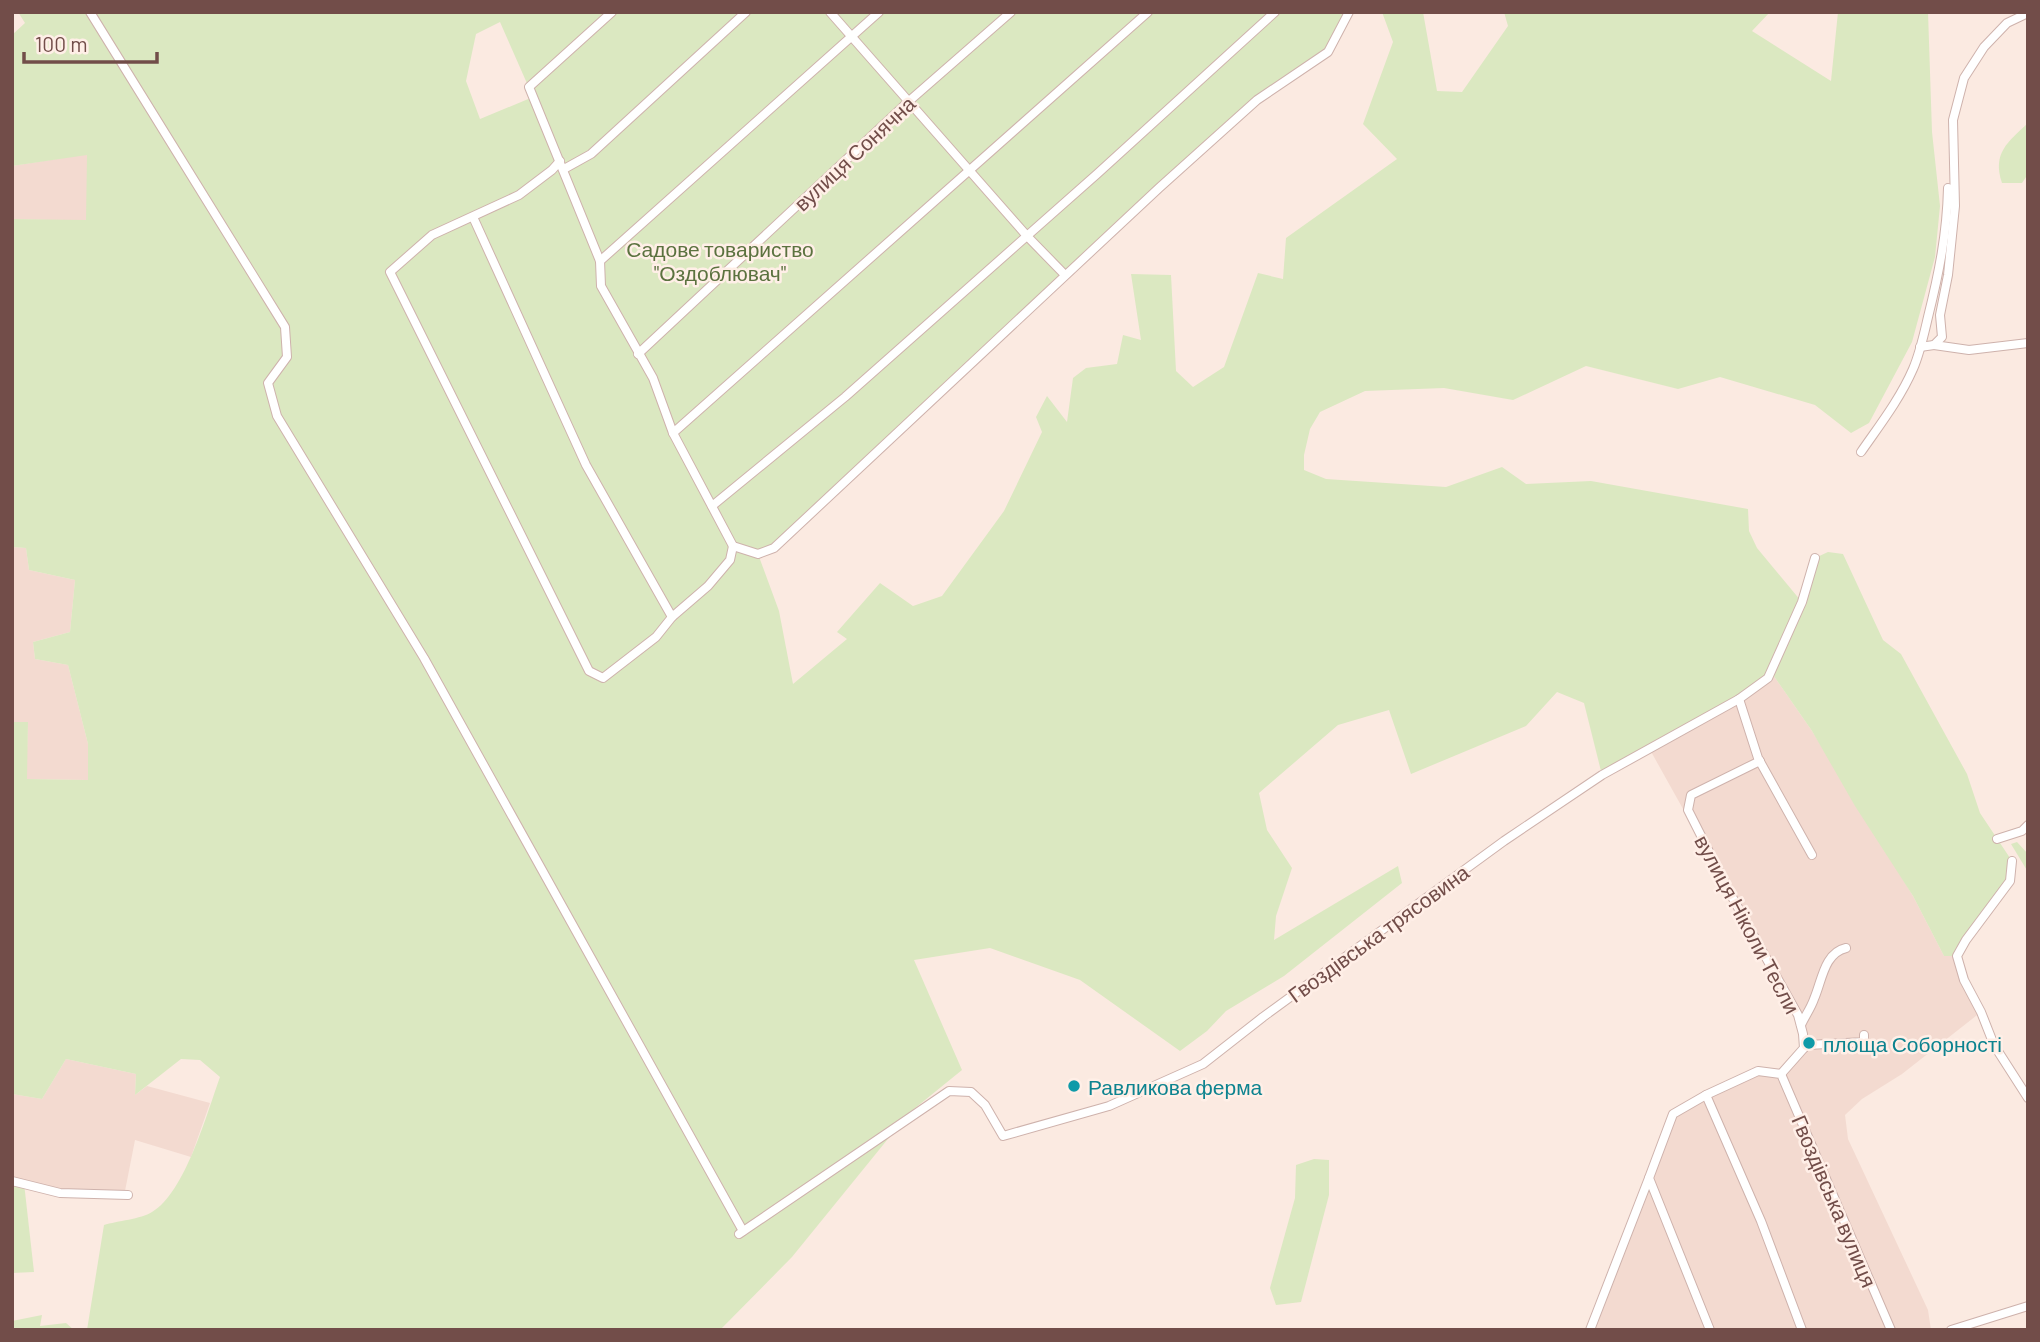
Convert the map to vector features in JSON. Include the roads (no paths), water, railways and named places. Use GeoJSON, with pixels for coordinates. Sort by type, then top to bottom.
{"type":"FeatureCollection","features":[{"type":"Feature","properties":{"kind":"street","name":"Гвоздівська трясовина"},"geometry":{"type":"LineString","coordinates":[[90,12],[285,327],[286,356],[268,383],[277,416],[424,658],[741,1232],[949,1091],[971,1092],[985,1105],[1003,1136],[1109,1106],[1203,1065],[1263,1017],[1504,841],[1602,775],[1739,699],[1768,678],[1802,602],[1815,558]]}},
{"type":"Feature","properties":{"kind":"street"},"geometry":{"type":"LineString","coordinates":[[612,12],[529,88],[562,165],[600,261],[601,286],[653,378],[673,433],[733,545],[730,560],[708,586],[672,617],[656,637],[603,678],[589,671],[390,272],[432,235],[520,195],[552,170],[562,165],[591,154],[746,12]]}},
{"type":"Feature","properties":{"kind":"street"},"geometry":{"type":"LineString","coordinates":[[830,12],[1027,236],[1065,275]]}},
{"type":"Feature","properties":{"kind":"street"},"geometry":{"type":"LineString","coordinates":[[600,261],[879,12]]}},
{"type":"Feature","properties":{"kind":"street","name":"вулиця Сонячна"},"geometry":{"type":"LineString","coordinates":[[638,354],[908,102],[1011,12]]}},
{"type":"Feature","properties":{"kind":"street"},"geometry":{"type":"LineString","coordinates":[[673,433],[1148,12]]}},
{"type":"Feature","properties":{"kind":"street"},"geometry":{"type":"LineString","coordinates":[[712,506],[845,397],[1275,12]]}},
{"type":"Feature","properties":{"kind":"street"},"geometry":{"type":"LineString","coordinates":[[733,545],[758,554],[774,548],[1065,275],[1257,100],[1328,52],[1349,12]]}},
{"type":"Feature","properties":{"kind":"street"},"geometry":{"type":"LineString","coordinates":[[1934,345],[1942,337],[1940,314],[1948,275],[1955,206],[1953,120],[1964,78],[1991,39],[2007,23],[2028,13]]}},
{"type":"Feature","properties":{"kind":"street"},"geometry":{"type":"LineString","coordinates":[[1861,452],[1888,414],[1907,380],[1920,347],[1943,256],[1948,188]]}},
{"type":"Feature","properties":{"kind":"street"},"geometry":{"type":"LineString","coordinates":[[473,217],[586,465],[672,617]]}},
{"type":"Feature","properties":{"kind":"street"},"geometry":{"type":"LineString","coordinates":[[1920,347],[1934,345],[1969,351],[2028,343]]}},
{"type":"Feature","properties":{"kind":"street"},"geometry":{"type":"LineString","coordinates":[[1739,699],[1760,761],[1812,855]]}},
{"type":"Feature","properties":{"kind":"street","name":"вулиця Ніколи Тесли"},"geometry":{"type":"LineString","coordinates":[[1760,761],[1692,795],[1688,810],[1731,895],[1798,1015],[1804,1048]]}},
{"type":"Feature","properties":{"kind":"street"},"geometry":{"type":"LineString","coordinates":[[1997,839],[2022,831],[2028,825]]}},
{"type":"Feature","properties":{"kind":"street"},"geometry":{"type":"LineString","coordinates":[[2012,861],[2010,881],[1957,956],[1964,981],[1981,1012],[1994,1045],[2028,1098]]}},
{"type":"Feature","properties":{"kind":"street"},"geometry":{"type":"LineString","coordinates":[[1801,1025],[1811,1008],[1830,958],[1837,950],[1846,948]]}},
{"type":"Feature","properties":{"kind":"street"},"geometry":{"type":"LineString","coordinates":[[1590,1330],[1673,1114],[1758,1071],[1780,1074],[1808,1045],[1864,1039]]}},
{"type":"Feature","properties":{"kind":"street","name":"Гвоздівська вулиця"},"geometry":{"type":"LineString","coordinates":[[1780,1074],[1891,1330]]}},
{"type":"Feature","properties":{"kind":"street"},"geometry":{"type":"LineString","coordinates":[[1706,1095],[1761,1221],[1798,1329]]}},
{"type":"Feature","properties":{"kind":"street"},"geometry":{"type":"LineString","coordinates":[[1649,1178],[1710,1330]]}},
{"type":"Feature","properties":{"kind":"street"},"geometry":{"type":"LineString","coordinates":[[12,1181],[60,1193],[128,1195]]}},
{"type":"Feature","properties":{"kind":"street"},"geometry":{"type":"LineString","coordinates":[[1951,1330],[2028,1306]]}},
{"type":"Feature","properties":{"kind":"place","name":"площа Соборності"},"geometry":{"type":"Point","coordinates":[1809,1043]}},
{"type":"Feature","properties":{"kind":"place","name":"Равликова ферма"},"geometry":{"type":"Point","coordinates":[1074,1086]}},
{"type":"Feature","properties":{"kind":"park label","name":"Садове товариство \"Оздоблювач\""},"geometry":{"type":"Point","coordinates":[720,260]}}]}
